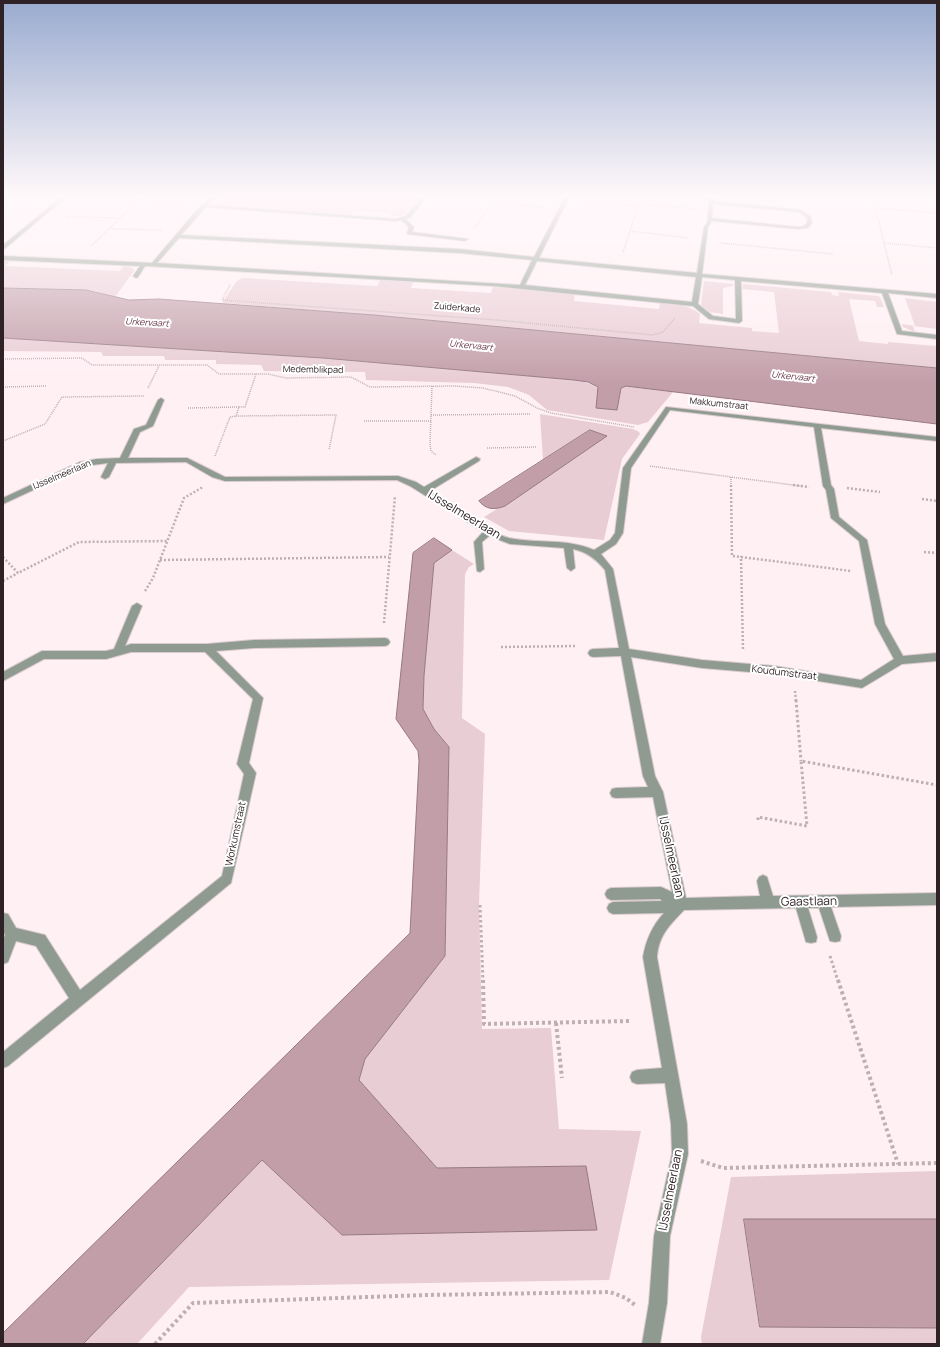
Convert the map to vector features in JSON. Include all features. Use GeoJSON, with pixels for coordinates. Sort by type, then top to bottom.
{"type":"FeatureCollection","features":[{"type":"Feature","properties":{"kind":"street"},"geometry":{"type":"LineString","coordinates":[[3,258],[221,268],[522,286],[695,304],[710,318],[739,320],[738,279]]}},
{"type":"Feature","properties":{"kind":"street"},"geometry":{"type":"LineString","coordinates":[[153,265],[159,258]]}},
{"type":"Feature","properties":{"kind":"street"},"geometry":{"type":"LineString","coordinates":[[525,258],[738,279],[937,296]]}},
{"type":"Feature","properties":{"kind":"street"},"geometry":{"type":"LineString","coordinates":[[695,304],[701,258]]}},
{"type":"Feature","properties":{"kind":"street"},"geometry":{"type":"LineString","coordinates":[[522,286],[536,259]]}},
{"type":"Feature","properties":{"kind":"street"},"geometry":{"type":"LineString","coordinates":[[136,276],[144,264]]}},
{"type":"Feature","properties":{"kind":"street"},"geometry":{"type":"LineString","coordinates":[[215,276],[221,268]]}},
{"type":"Feature","properties":{"kind":"street"},"geometry":{"type":"LineString","coordinates":[[885,292],[899,333],[937,337]]}},
{"type":"Feature","properties":{"kind":"street"},"geometry":{"type":"LineString","coordinates":[[105,477],[137,431],[149,426],[161,400]]}},
{"type":"Feature","properties":{"kind":"street","name":"Makkumstraat"},"geometry":{"type":"LineString","coordinates":[[595,554],[617,538],[619,533],[627,468],[668,408],[937,439]]}},
{"type":"Feature","properties":{"kind":"street"},"geometry":{"type":"LineString","coordinates":[[817,425],[827,486],[830,489],[835,518],[863,540],[880,624],[900,660]]}},
{"type":"Feature","properties":{"kind":"street","name":"IJsselmeerlaan"},"geometry":{"type":"LineString","coordinates":[[424,490],[476,459]]}},
{"type":"Feature","properties":{"kind":"street","name":"IJsselmeerlaan"},"geometry":{"type":"LineString","coordinates":[[3,501],[83,464],[97,461],[187,460],[215,476],[225,479],[398,478],[407,480],[424,490],[489,532],[511,541],[581,548],[595,554],[609,569],[649,776],[657,792],[681,904],[654,935],[650,957],[680,1133],[680,1154],[662,1236],[658,1303],[651,1344]]}},
{"type":"Feature","properties":{"kind":"street"},"geometry":{"type":"LineString","coordinates":[[480,569],[478,542],[489,532]]}},
{"type":"Feature","properties":{"kind":"street"},"geometry":{"type":"LineString","coordinates":[[568,546],[571,568]]}},
{"type":"Feature","properties":{"kind":"street"},"geometry":{"type":"LineString","coordinates":[[118,652],[137,606]]}},
{"type":"Feature","properties":{"kind":"street"},"geometry":{"type":"LineString","coordinates":[[3,677],[42,655],[106,655],[131,648],[207,648],[254,644],[385,642]]}},
{"type":"Feature","properties":{"kind":"street","name":"Workumstraat"},"geometry":{"type":"LineString","coordinates":[[3,1061],[227,879],[250,773],[243,764],[258,698],[207,648]]}},
{"type":"Feature","properties":{"kind":"street","name":"Koudumstraat"},"geometry":{"type":"LineString","coordinates":[[593,653],[625,652],[706,664],[774,670],[862,684],[900,660],[937,657]]}},
{"type":"Feature","properties":{"kind":"street"},"geometry":{"type":"LineString","coordinates":[[616,793],[657,792]]}},
{"type":"Feature","properties":{"kind":"street"},"geometry":{"type":"LineString","coordinates":[[763,881],[768,902]]}},
{"type":"Feature","properties":{"kind":"street"},"geometry":{"type":"LineString","coordinates":[[611,894],[660,893],[681,904]]}},
{"type":"Feature","properties":{"kind":"street","name":"Gaastlaan"},"geometry":{"type":"LineString","coordinates":[[613,908],[655,908],[681,904],[937,899]]}},
{"type":"Feature","properties":{"kind":"street"},"geometry":{"type":"LineString","coordinates":[[800,902],[811,937]]}},
{"type":"Feature","properties":{"kind":"street"},"geometry":{"type":"LineString","coordinates":[[823,902],[835,936]]}},
{"type":"Feature","properties":{"kind":"street"},"geometry":{"type":"LineString","coordinates":[[3,919],[12,934],[40,940],[78,1000]]}},
{"type":"Feature","properties":{"kind":"street"},"geometry":{"type":"LineString","coordinates":[[3,957],[12,934]]}},
{"type":"Feature","properties":{"kind":"street"},"geometry":{"type":"LineString","coordinates":[[637,1077],[671,1075]]}},
{"type":"Feature","properties":{"kind":"path"},"geometry":{"type":"LineString","coordinates":[[888,258],[893,280]]}},
{"type":"Feature","properties":{"kind":"path","name":"Zuiderkade"},"geometry":{"type":"LineString","coordinates":[[226,293],[222,300],[488,319],[656,336],[676,318]]}},
{"type":"Feature","properties":{"kind":"path","name":"Medemblikpad"},"geometry":{"type":"LineString","coordinates":[[3,359],[82,358],[92,365],[156,364],[159,367],[207,365],[219,374],[268,374],[286,378],[351,377],[370,387],[469,387],[503,392],[551,413],[638,427]]}},
{"type":"Feature","properties":{"kind":"path"},"geometry":{"type":"LineString","coordinates":[[188,408],[245,407],[256,374]]}},
{"type":"Feature","properties":{"kind":"path"},"geometry":{"type":"LineString","coordinates":[[3,386],[46,386]]}},
{"type":"Feature","properties":{"kind":"path"},"geometry":{"type":"LineString","coordinates":[[432,386],[431,451],[436,455]]}},
{"type":"Feature","properties":{"kind":"path"},"geometry":{"type":"LineString","coordinates":[[3,441],[45,424],[62,397],[144,396]]}},
{"type":"Feature","properties":{"kind":"path"},"geometry":{"type":"LineString","coordinates":[[236,416],[239,407]]}},
{"type":"Feature","properties":{"kind":"path"},"geometry":{"type":"LineString","coordinates":[[431,415],[531,414]]}},
{"type":"Feature","properties":{"kind":"path"},"geometry":{"type":"LineString","coordinates":[[214,457],[230,416],[336,415],[329,450]]}},
{"type":"Feature","properties":{"kind":"path"},"geometry":{"type":"LineString","coordinates":[[364,421],[431,421]]}},
{"type":"Feature","properties":{"kind":"path"},"geometry":{"type":"LineString","coordinates":[[486,448],[537,447]]}},
{"type":"Feature","properties":{"kind":"path"},"geometry":{"type":"LineString","coordinates":[[644,465],[812,487]]}},
{"type":"Feature","properties":{"kind":"path"},"geometry":{"type":"LineString","coordinates":[[731,477],[732,556],[858,572]]}},
{"type":"Feature","properties":{"kind":"path"},"geometry":{"type":"LineString","coordinates":[[137,606],[153,578],[184,498],[205,486]]}},
{"type":"Feature","properties":{"kind":"path"},"geometry":{"type":"LineString","coordinates":[[842,487],[880,492]]}},
{"type":"Feature","properties":{"kind":"path"},"geometry":{"type":"LineString","coordinates":[[384,627],[394,497],[397,494]]}},
{"type":"Feature","properties":{"kind":"path"},"geometry":{"type":"LineString","coordinates":[[922,499],[937,501]]}},
{"type":"Feature","properties":{"kind":"path"},"geometry":{"type":"LineString","coordinates":[[3,581],[79,542],[168,541]]}},
{"type":"Feature","properties":{"kind":"path"},"geometry":{"type":"LineString","coordinates":[[924,552],[937,553]]}},
{"type":"Feature","properties":{"kind":"path"},"geometry":{"type":"LineString","coordinates":[[3,557],[18,573]]}},
{"type":"Feature","properties":{"kind":"path"},"geometry":{"type":"LineString","coordinates":[[160,560],[389,557]]}},
{"type":"Feature","properties":{"kind":"path"},"geometry":{"type":"LineString","coordinates":[[741,557],[743,647]]}},
{"type":"Feature","properties":{"kind":"path"},"geometry":{"type":"LineString","coordinates":[[501,647],[577,646]]}},
{"type":"Feature","properties":{"kind":"path"},"geometry":{"type":"LineString","coordinates":[[758,820],[758,816],[807,826],[794,692]]}},
{"type":"Feature","properties":{"kind":"path"},"geometry":{"type":"LineString","coordinates":[[801,761],[937,785]]}},
{"type":"Feature","properties":{"kind":"path"},"geometry":{"type":"LineString","coordinates":[[480,905],[484,1024],[630,1021]]}},
{"type":"Feature","properties":{"kind":"path"},"geometry":{"type":"LineString","coordinates":[[832,961],[898,1164]]}},
{"type":"Feature","properties":{"kind":"path"},"geometry":{"type":"LineString","coordinates":[[556,1023],[562,1078]]}},
{"type":"Feature","properties":{"kind":"path"},"geometry":{"type":"LineString","coordinates":[[709,1164],[723,1168],[937,1164]]}},
{"type":"Feature","properties":{"kind":"path"},"geometry":{"type":"LineString","coordinates":[[155,1344],[193,1303],[610,1292],[620,1295],[631,1302]]}},
{"type":"Feature","properties":{"kind":"shaded area"},"geometry":{"type":"Polygon","coordinates":[[[3,261],[10,261],[5,266],[120,271],[124,266],[133,268],[134,271],[115,297],[87,290],[3,288],[3,261]]]}},
{"type":"Feature","properties":{"kind":"shaded area"},"geometry":{"type":"Polygon","coordinates":[[[242,278],[377,286],[380,280],[413,282],[411,288],[491,293],[493,287],[575,294],[574,301],[659,309],[660,303],[681,305],[691,308],[700,314],[699,323],[752,328],[752,331],[779,333],[774,292],[742,289],[743,284],[831,292],[832,295],[839,296],[838,292],[878,296],[880,297],[884,307],[877,307],[875,301],[849,299],[859,341],[937,346],[937,368],[374,315],[222,303],[236,282],[242,278]]]}},
{"type":"Feature","properties":{"kind":"shaded area"},"geometry":{"type":"Polygon","coordinates":[[[704,281],[733,284],[733,286],[723,288],[723,314],[709,312],[701,305],[704,281]]]}},
{"type":"Feature","properties":{"kind":"shaded area"},"geometry":{"type":"Polygon","coordinates":[[[905,298],[937,302],[937,329],[913,326],[915,332],[903,327],[902,324],[915,326],[905,298]]]}},
{"type":"Feature","properties":{"kind":"shaded area"},"geometry":{"type":"Polygon","coordinates":[[[3,338],[323,358],[574,380],[595,386],[603,393],[616,410],[621,388],[626,386],[674,391],[648,422],[638,425],[547,410],[529,395],[508,387],[474,383],[366,380],[365,372],[264,371],[261,365],[216,364],[216,360],[165,360],[164,356],[103,356],[101,352],[3,351],[3,338]]]}},
{"type":"Feature","properties":{"kind":"shaded area"},"geometry":{"type":"Polygon","coordinates":[[[540,414],[633,429],[639,432],[640,434],[622,459],[604,540],[509,531],[484,517],[505,506],[607,436],[589,430],[543,460],[540,414]]]}},
{"type":"Feature","properties":{"kind":"shaded area"},"geometry":{"type":"Polygon","coordinates":[[[452,550],[474,564],[469,567],[465,574],[462,718],[485,734],[479,905],[482,1029],[551,1028],[559,1129],[641,1131],[609,1280],[189,1287],[137,1344],[83,1344],[262,1160],[342,1235],[586,1166],[437,1168],[359,1080],[365,1059],[445,956],[449,747],[434,729],[423,709],[424,676],[434,563],[452,550]]]}},
{"type":"Feature","properties":{"kind":"shaded area"},"geometry":{"type":"Polygon","coordinates":[[[937,1171],[937,1219],[744,1219],[760,1327],[937,1328],[937,1344],[702,1344],[701,1337],[731,1177],[937,1171]]]}},
{"type":"Feature","properties":{"kind":"water","name":"Urkervaart"},"geometry":{"type":"Polygon","coordinates":[[[3,288],[86,290],[129,300],[159,299],[374,315],[937,368],[937,424],[626,386],[621,388],[617,410],[596,408],[598,387],[588,382],[574,380],[323,358],[3,338],[3,288]]]}},
{"type":"Feature","properties":{"kind":"water"},"geometry":{"type":"Polygon","coordinates":[[[590,430],[607,436],[505,506],[488,508],[479,501],[590,430]]]}},
{"type":"Feature","properties":{"kind":"water"},"geometry":{"type":"Polygon","coordinates":[[[434,538],[452,550],[434,563],[424,676],[423,709],[434,729],[449,747],[445,956],[365,1059],[359,1080],[437,1168],[586,1166],[597,1230],[342,1235],[262,1160],[83,1344],[3,1344],[3,1333],[410,933],[419,761],[418,751],[396,719],[413,553],[434,538]]]}},
{"type":"Feature","properties":{"kind":"water"},"geometry":{"type":"Polygon","coordinates":[[[744,1219],[937,1219],[937,1328],[760,1327],[744,1219]]]}}]}
